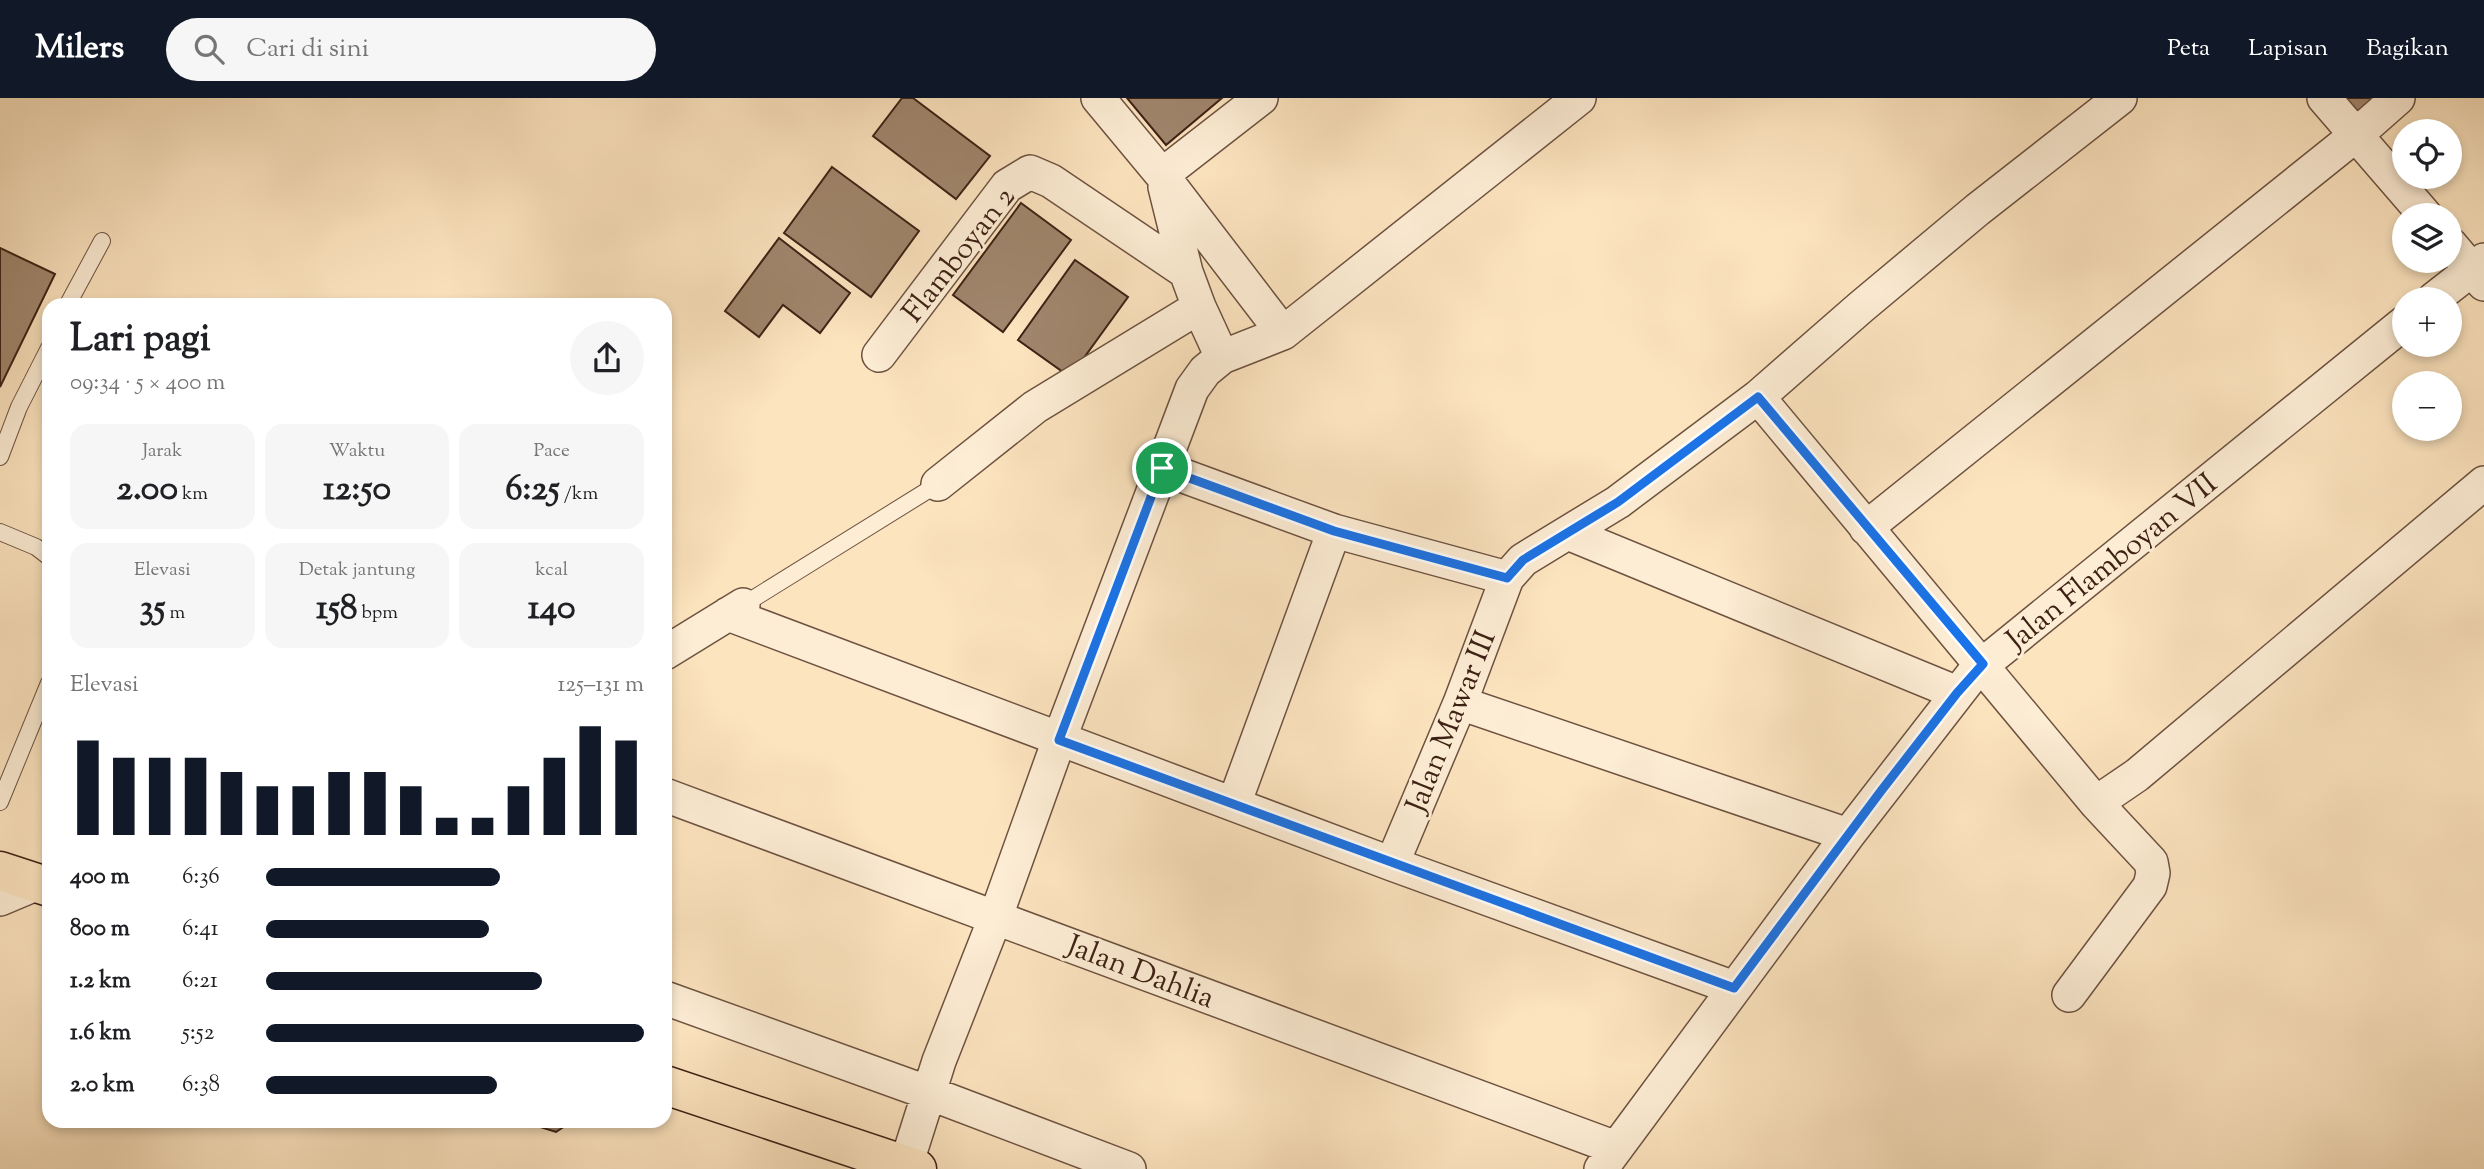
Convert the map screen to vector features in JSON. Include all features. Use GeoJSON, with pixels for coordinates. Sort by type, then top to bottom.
{"type":"FeatureCollection","features":[{"type":"Feature","properties":{"kind":"main road"},"geometry":{"type":"LineString","coordinates":[[0,871],[42,885]]}},
{"type":"Feature","properties":{"kind":"main road"},"geometry":{"type":"LineString","coordinates":[[672,1087],[912,1167]]}},
{"type":"Feature","properties":{"kind":"street"},"geometry":{"type":"LineString","coordinates":[[1098,98],[1162,175],[1283,332]]}},
{"type":"Feature","properties":{"kind":"street"},"geometry":{"type":"LineString","coordinates":[[1162,175],[1261,98]]}},
{"type":"Feature","properties":{"kind":"street"},"geometry":{"type":"LineString","coordinates":[[912,1167],[939,1061],[996,916],[1059,740],[1192,389],[1205,371],[1222,357],[1283,332],[1579,98]]}},
{"type":"Feature","properties":{"kind":"street"},"geometry":{"type":"LineString","coordinates":[[1162,468],[1334,531],[1507,578],[1523,560],[1618,502],[1758,397],[1966,219],[2120,98]]}},
{"type":"Feature","properties":{"kind":"street"},"geometry":{"type":"LineString","coordinates":[[2325,98],[2415,203]]}},
{"type":"Feature","properties":{"kind":"street"},"geometry":{"type":"LineString","coordinates":[[1866,528],[2356,135],[2398,98]]}},
{"type":"Feature","properties":{"kind":"street","name":"Flamboyan 2"},"geometry":{"type":"LineString","coordinates":[[879,355],[1007,186],[1030,172],[1051,181],[1186,272]]}},
{"type":"Feature","properties":{"kind":"street"},"geometry":{"type":"LineString","coordinates":[[1162,175],[1186,272],[1222,357]]}},
{"type":"Feature","properties":{"kind":"street"},"geometry":{"type":"LineString","coordinates":[[2454,287],[2480,271],[2462,255]]}},
{"type":"Feature","properties":{"kind":"street"},"geometry":{"type":"LineString","coordinates":[[938,484],[1035,407],[1199,307]]}},
{"type":"Feature","properties":{"kind":"street","name":"Jalan Flamboyan VII"},"geometry":{"type":"LineString","coordinates":[[1609,1159],[1848,835],[1957,693],[1983,664],[2392,333]]}},
{"type":"Feature","properties":{"kind":"street"},"geometry":{"type":"LineString","coordinates":[[1758,397],[2096,803],[2151,862],[2153,873],[2150,886],[2069,995]]}},
{"type":"Feature","properties":{"kind":"street"},"geometry":{"type":"LineString","coordinates":[[2096,803],[2137,775],[2484,483]]}},
{"type":"Feature","properties":{"kind":"street"},"geometry":{"type":"LineString","coordinates":[[1234,804],[1334,531]]}},
{"type":"Feature","properties":{"kind":"street"},"geometry":{"type":"LineString","coordinates":[[1569,533],[1957,693]]}},
{"type":"Feature","properties":{"kind":"street","name":"Jalan Mawar III"},"geometry":{"type":"LineString","coordinates":[[1392,864],[1460,702],[1507,578]]}},
{"type":"Feature","properties":{"kind":"street"},"geometry":{"type":"LineString","coordinates":[[672,649],[735,609],[1059,740],[1734,988]]}},
{"type":"Feature","properties":{"kind":"street"},"geometry":{"type":"LineString","coordinates":[[1460,702],[1848,835]]}},
{"type":"Feature","properties":{"kind":"street","name":"Jalan Dahlia"},"geometry":{"type":"LineString","coordinates":[[672,797],[996,916],[1609,1159]]}},
{"type":"Feature","properties":{"kind":"street"},"geometry":{"type":"LineString","coordinates":[[0,899],[42,885]]}},
{"type":"Feature","properties":{"kind":"street"},"geometry":{"type":"LineString","coordinates":[[672,1001],[929,1093],[1129,1169]]}},
{"type":"Feature","properties":{"kind":"lane"},"geometry":{"type":"LineString","coordinates":[[71,298],[103,241]]}},
{"type":"Feature","properties":{"kind":"lane"},"geometry":{"type":"LineString","coordinates":[[0,457],[19,407],[42,362]]}},
{"type":"Feature","properties":{"kind":"lane"},"geometry":{"type":"LineString","coordinates":[[735,609],[938,484]]}},
{"type":"Feature","properties":{"kind":"lane"},"geometry":{"type":"LineString","coordinates":[[0,532],[42,552]]}},
{"type":"Feature","properties":{"kind":"lane"},"geometry":{"type":"LineString","coordinates":[[0,802],[42,700]]}},
{"type":"Feature","properties":{"kind":"building"},"geometry":{"type":"Polygon","coordinates":[[[902,98],[913,98],[990,156],[956,199],[873,136],[902,98]]]}},
{"type":"Feature","properties":{"kind":"building"},"geometry":{"type":"Polygon","coordinates":[[[1127,98],[1222,98],[1166,145],[1127,98]]]}},
{"type":"Feature","properties":{"kind":"building"},"geometry":{"type":"Polygon","coordinates":[[[2335,98],[2387,98],[2359,124],[2335,98]]]}},
{"type":"Feature","properties":{"kind":"building"},"geometry":{"type":"Polygon","coordinates":[[[832,167],[919,231],[871,297],[784,233],[832,167]]]}},
{"type":"Feature","properties":{"kind":"building"},"geometry":{"type":"Polygon","coordinates":[[[1021,203],[1071,240],[1003,332],[953,295],[1021,203]]]}},
{"type":"Feature","properties":{"kind":"building"},"geometry":{"type":"Polygon","coordinates":[[[779,238],[850,293],[820,333],[783,305],[759,337],[725,311],[779,238]]]}},
{"type":"Feature","properties":{"kind":"building"},"geometry":{"type":"Polygon","coordinates":[[[0,248],[55,274],[0,387],[0,248]]]}},
{"type":"Feature","properties":{"kind":"building"},"geometry":{"type":"Polygon","coordinates":[[[1075,260],[1128,297],[1070,377],[1018,340],[1075,260]]]}},
{"type":"Feature","properties":{"kind":"building"},"geometry":{"type":"Polygon","coordinates":[[[543,1128],[562,1128],[556,1132],[543,1128]]]}},
{"type":"Feature","properties":{"kind":"route"},"geometry":{"type":"LineString","coordinates":[[1758,397],[1983,664],[1957,693],[1881,791],[1734,988],[1059,740],[1162,468],[1334,531],[1507,578],[1523,560],[1618,502],[1758,397]]}}]}
